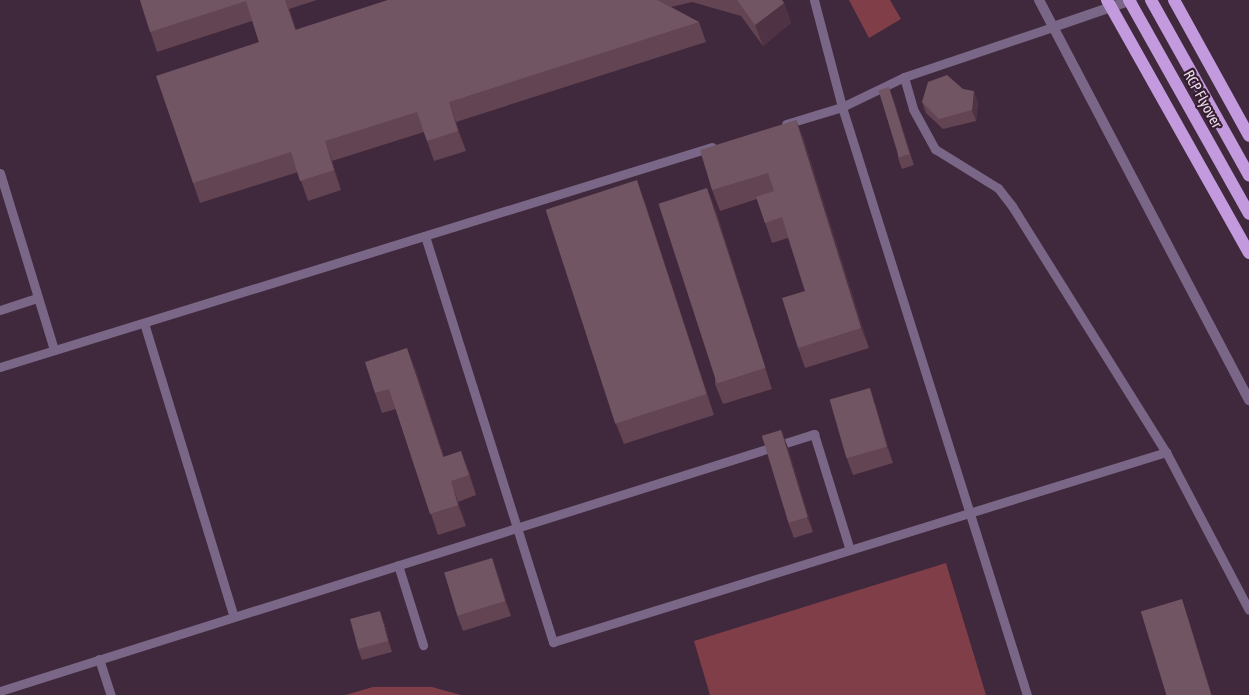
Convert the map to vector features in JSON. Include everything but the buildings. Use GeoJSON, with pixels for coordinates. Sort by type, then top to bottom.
{"type":"FeatureCollection","features":[{"type":"Feature","properties":{"kind":"main road","name":"RCP Flyover"},"geometry":{"type":"LineString","coordinates":[[1131,0],[1249,214]]}},
{"type":"Feature","properties":{"kind":"main road","name":"RCP Flyover"},"geometry":{"type":"LineString","coordinates":[[1151,0],[1249,175]]}},
{"type":"Feature","properties":{"kind":"main road"},"geometry":{"type":"LineString","coordinates":[[1174,0],[1249,136]]}},
{"type":"Feature","properties":{"kind":"main road"},"geometry":{"type":"LineString","coordinates":[[1109,4],[1249,253]]}},
{"type":"Feature","properties":{"kind":"street"},"geometry":{"type":"LineString","coordinates":[[1039,0],[1249,400]]}},
{"type":"Feature","properties":{"kind":"street"},"geometry":{"type":"LineString","coordinates":[[1053,27],[1109,4],[1131,0]]}},
{"type":"Feature","properties":{"kind":"lane"},"geometry":{"type":"LineString","coordinates":[[814,0],[842,107],[1027,695]]}},
{"type":"Feature","properties":{"kind":"lane"},"geometry":{"type":"LineString","coordinates":[[776,127],[842,107],[904,78],[1053,27]]}},
{"type":"Feature","properties":{"kind":"lane"},"geometry":{"type":"LineString","coordinates":[[904,78],[913,109],[935,149],[998,188],[1012,206],[1166,452],[1249,610]]}},
{"type":"Feature","properties":{"kind":"lane"},"geometry":{"type":"LineString","coordinates":[[0,367],[719,145]]}},
{"type":"Feature","properties":{"kind":"lane"},"geometry":{"type":"LineString","coordinates":[[0,174],[54,350]]}},
{"type":"Feature","properties":{"kind":"lane"},"geometry":{"type":"LineString","coordinates":[[425,236],[553,642],[1166,452]]}},
{"type":"Feature","properties":{"kind":"lane"},"geometry":{"type":"LineString","coordinates":[[0,310],[38,298]]}},
{"type":"Feature","properties":{"kind":"lane"},"geometry":{"type":"LineString","coordinates":[[144,323],[234,617]]}},
{"type":"Feature","properties":{"kind":"lane"},"geometry":{"type":"LineString","coordinates":[[0,691],[814,434],[850,550]]}},
{"type":"Feature","properties":{"kind":"lane"},"geometry":{"type":"LineString","coordinates":[[398,565],[423,645]]}},
{"type":"Feature","properties":{"kind":"lane"},"geometry":{"type":"LineString","coordinates":[[100,660],[111,695]]}},
{"type":"Feature","properties":{"kind":"shaded area"},"geometry":{"type":"Polygon","coordinates":[[[849,0],[890,0],[901,19],[869,38],[849,0]]]}},
{"type":"Feature","properties":{"kind":"shaded area"},"geometry":{"type":"Polygon","coordinates":[[[946,563],[986,695],[710,695],[694,641],[946,563]]]}},
{"type":"Feature","properties":{"kind":"shaded area"},"geometry":{"type":"Polygon","coordinates":[[[373,687],[432,687],[461,695],[345,695],[373,687]]]}}]}
